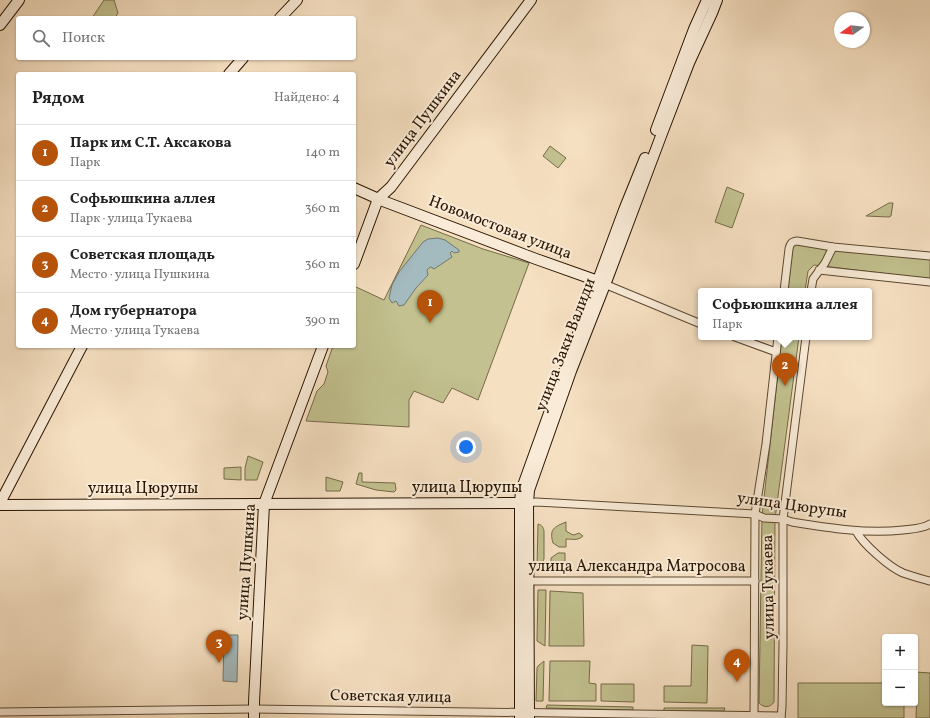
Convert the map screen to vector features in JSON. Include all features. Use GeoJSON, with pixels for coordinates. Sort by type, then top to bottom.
{"type":"FeatureCollection","features":[{"type":"Feature","properties":{"kind":"main road"},"geometry":{"type":"LineString","coordinates":[[0,25],[20,0]]}},
{"type":"Feature","properties":{"kind":"main road"},"geometry":{"type":"LineString","coordinates":[[282,16],[297,0]]}},
{"type":"Feature","properties":{"kind":"main road","name":"улица Пушкина"},"geometry":{"type":"LineString","coordinates":[[356,259],[378,199],[391,187],[531,0]]}},
{"type":"Feature","properties":{"kind":"main road","name":"улица Заки Валиди"},"geometry":{"type":"LineString","coordinates":[[525,715],[524,503],[694,29],[707,0]]}},
{"type":"Feature","properties":{"kind":"main road","name":"улица Заки Валиди"},"geometry":{"type":"LineString","coordinates":[[602,283],[689,63],[717,0]]}},
{"type":"Feature","properties":{"kind":"main road"},"geometry":{"type":"LineString","coordinates":[[712,13],[720,0]]}},
{"type":"Feature","properties":{"kind":"main road"},"geometry":{"type":"LineString","coordinates":[[231,72],[241,60]]}},
{"type":"Feature","properties":{"kind":"main road","name":"Новомостовая улица"},"geometry":{"type":"LineString","coordinates":[[356,189],[378,199],[602,283]]}},
{"type":"Feature","properties":{"kind":"main road"},"geometry":{"type":"LineString","coordinates":[[0,498],[77,348]]}},
{"type":"Feature","properties":{"kind":"main road"},"geometry":{"type":"LineString","coordinates":[[0,504],[81,348]]}},
{"type":"Feature","properties":{"kind":"main road","name":"улица Пушкина"},"geometry":{"type":"LineString","coordinates":[[254,714],[264,504],[322,348]]}},
{"type":"Feature","properties":{"kind":"main road","name":"улица Цюрупы"},"geometry":{"type":"LineString","coordinates":[[0,504],[524,503]]}},
{"type":"Feature","properties":{"kind":"street"},"geometry":{"type":"LineString","coordinates":[[784,288],[789,249],[790,244],[793,242],[930,256]]}},
{"type":"Feature","properties":{"kind":"street"},"geometry":{"type":"LineString","coordinates":[[812,288],[813,280],[833,247]]}},
{"type":"Feature","properties":{"kind":"street"},"geometry":{"type":"LineString","coordinates":[[819,270],[930,282]]}},
{"type":"Feature","properties":{"kind":"street","name":"Новомостовая улица"},"geometry":{"type":"LineString","coordinates":[[602,283],[698,323]]}},
{"type":"Feature","properties":{"kind":"street"},"geometry":{"type":"LineString","coordinates":[[743,340],[776,352]]}},
{"type":"Feature","properties":{"kind":"street","name":"улица Тукаева"},"geometry":{"type":"LineString","coordinates":[[754,716],[755,514],[778,340]]}},
{"type":"Feature","properties":{"kind":"street","name":"улица Тукаева"},"geometry":{"type":"LineString","coordinates":[[781,717],[783,644],[782,519],[806,340]]}},
{"type":"Feature","properties":{"kind":"street","name":"улица Цюрупы"},"geometry":{"type":"LineString","coordinates":[[524,503],[536,502],[755,514],[764,518],[782,519],[792,522],[856,531],[901,531],[930,524]]}},
{"type":"Feature","properties":{"kind":"street"},"geometry":{"type":"LineString","coordinates":[[856,531],[863,542],[887,564],[902,573],[930,581]]}},
{"type":"Feature","properties":{"kind":"street","name":"улица Александра Матросова"},"geometry":{"type":"LineString","coordinates":[[524,581],[755,581]]}},
{"type":"Feature","properties":{"kind":"street","name":"Советская улица"},"geometry":{"type":"LineString","coordinates":[[0,712],[781,717]]}},
{"type":"Feature","properties":{"kind":"shaded area"},"geometry":{"type":"Polygon","coordinates":[[[104,0],[114,0],[118,13],[116,16],[93,16],[104,0]]]}},
{"type":"Feature","properties":{"kind":"shaded area"},"geometry":{"type":"Polygon","coordinates":[[[550,146],[566,158],[558,168],[543,156],[550,146]]]}},
{"type":"Feature","properties":{"kind":"shaded area"},"geometry":{"type":"Polygon","coordinates":[[[727,187],[744,194],[732,228],[715,222],[727,187]]]}},
{"type":"Feature","properties":{"kind":"shaded area"},"geometry":{"type":"Polygon","coordinates":[[[889,203],[893,203],[891,216],[866,216],[889,203]]]}},
{"type":"Feature","properties":{"kind":"shaded area"},"geometry":{"type":"Polygon","coordinates":[[[421,225],[483,249],[529,263],[478,400],[452,388],[443,403],[414,391],[409,400],[409,427],[306,421],[317,391],[324,384],[328,372],[326,366],[332,348],[356,348],[356,287],[384,300],[421,225]]]}},
{"type":"Feature","properties":{"kind":"shaded area"},"geometry":{"type":"Polygon","coordinates":[[[793,243],[930,259],[930,279],[814,265],[808,271],[805,288],[788,288],[793,243]]]}},
{"type":"Feature","properties":{"kind":"shaded area"},"geometry":{"type":"Polygon","coordinates":[[[782,340],[799,340],[775,519],[774,702],[767,707],[759,703],[762,516],[782,340]]]}},
{"type":"Feature","properties":{"kind":"shaded area"},"geometry":{"type":"Polygon","coordinates":[[[248,456],[263,462],[257,480],[245,480],[245,468],[248,456]]]}},
{"type":"Feature","properties":{"kind":"shaded area"},"geometry":{"type":"Polygon","coordinates":[[[241,467],[241,480],[224,479],[224,468],[241,467]]]}},
{"type":"Feature","properties":{"kind":"shaded area"},"geometry":{"type":"Polygon","coordinates":[[[359,473],[362,473],[362,482],[395,483],[396,490],[394,492],[376,490],[356,484],[359,473]]]}},
{"type":"Feature","properties":{"kind":"shaded area"},"geometry":{"type":"Polygon","coordinates":[[[326,477],[343,482],[340,491],[326,491],[326,477]]]}},
{"type":"Feature","properties":{"kind":"shaded area"},"geometry":{"type":"Polygon","coordinates":[[[566,522],[566,531],[574,535],[579,533],[583,536],[577,539],[566,539],[566,547],[559,547],[553,543],[552,532],[558,525],[566,522]]]}},
{"type":"Feature","properties":{"kind":"shaded area"},"geometry":{"type":"Polygon","coordinates":[[[538,524],[542,526],[544,531],[544,559],[542,563],[537,566],[538,524]]]}},
{"type":"Feature","properties":{"kind":"shaded area"},"geometry":{"type":"Polygon","coordinates":[[[558,553],[565,553],[565,561],[562,563],[562,569],[567,570],[569,568],[573,570],[572,572],[551,571],[551,558],[558,553]]]}},
{"type":"Feature","properties":{"kind":"shaded area"},"geometry":{"type":"Polygon","coordinates":[[[538,590],[546,590],[545,646],[537,641],[538,590]]]}},
{"type":"Feature","properties":{"kind":"shaded area"},"geometry":{"type":"Polygon","coordinates":[[[550,591],[583,593],[584,646],[549,646],[550,591]]]}},
{"type":"Feature","properties":{"kind":"shaded area"},"geometry":{"type":"Polygon","coordinates":[[[692,645],[708,646],[707,703],[664,702],[664,686],[691,686],[692,645]]]}},
{"type":"Feature","properties":{"kind":"shaded area"},"geometry":{"type":"Polygon","coordinates":[[[544,661],[543,701],[536,701],[537,668],[544,661]]]}},
{"type":"Feature","properties":{"kind":"shaded area"},"geometry":{"type":"Polygon","coordinates":[[[550,661],[590,661],[589,683],[596,684],[596,701],[549,701],[550,661]]]}},
{"type":"Feature","properties":{"kind":"shaded area"},"geometry":{"type":"Polygon","coordinates":[[[918,672],[930,673],[930,718],[916,718],[916,706],[918,706],[918,672]]]}},
{"type":"Feature","properties":{"kind":"shaded area"},"geometry":{"type":"Polygon","coordinates":[[[798,683],[882,683],[882,706],[904,706],[904,718],[798,718],[798,683]]]}},
{"type":"Feature","properties":{"kind":"shaded area"},"geometry":{"type":"Polygon","coordinates":[[[601,684],[634,684],[634,702],[601,701],[601,684]]]}},
{"type":"Feature","properties":{"kind":"shaded area"},"geometry":{"type":"Polygon","coordinates":[[[547,705],[633,707],[633,710],[546,708],[547,705]]]}},
{"type":"Feature","properties":{"kind":"shaded area"},"geometry":{"type":"Polygon","coordinates":[[[664,708],[725,708],[724,711],[664,711],[664,708]]]}},
{"type":"Feature","properties":{"kind":"water"},"geometry":{"type":"Polygon","coordinates":[[[438,238],[445,240],[459,250],[459,252],[454,253],[452,251],[450,253],[452,257],[434,269],[431,267],[429,268],[427,270],[428,275],[416,288],[404,305],[399,306],[396,301],[392,303],[389,298],[392,285],[399,272],[423,242],[428,239],[438,238]]]}},
{"type":"Feature","properties":{"kind":"water"},"geometry":{"type":"Polygon","coordinates":[[[224,635],[238,635],[237,682],[223,681],[224,635]]]}},
{"type":"Feature","properties":{"kind":"place","name":"Парк им С.Т. Аксакова"},"geometry":{"type":"Point","coordinates":[430,323]}},
{"type":"Feature","properties":{"kind":"place","name":"Софьюшкина аллея"},"geometry":{"type":"Point","coordinates":[785,386]}},
{"type":"Feature","properties":{"kind":"place","name":"Советская площадь"},"geometry":{"type":"Point","coordinates":[219,663]}},
{"type":"Feature","properties":{"kind":"place","name":"Дом губернатора"},"geometry":{"type":"Point","coordinates":[737,682]}}]}
